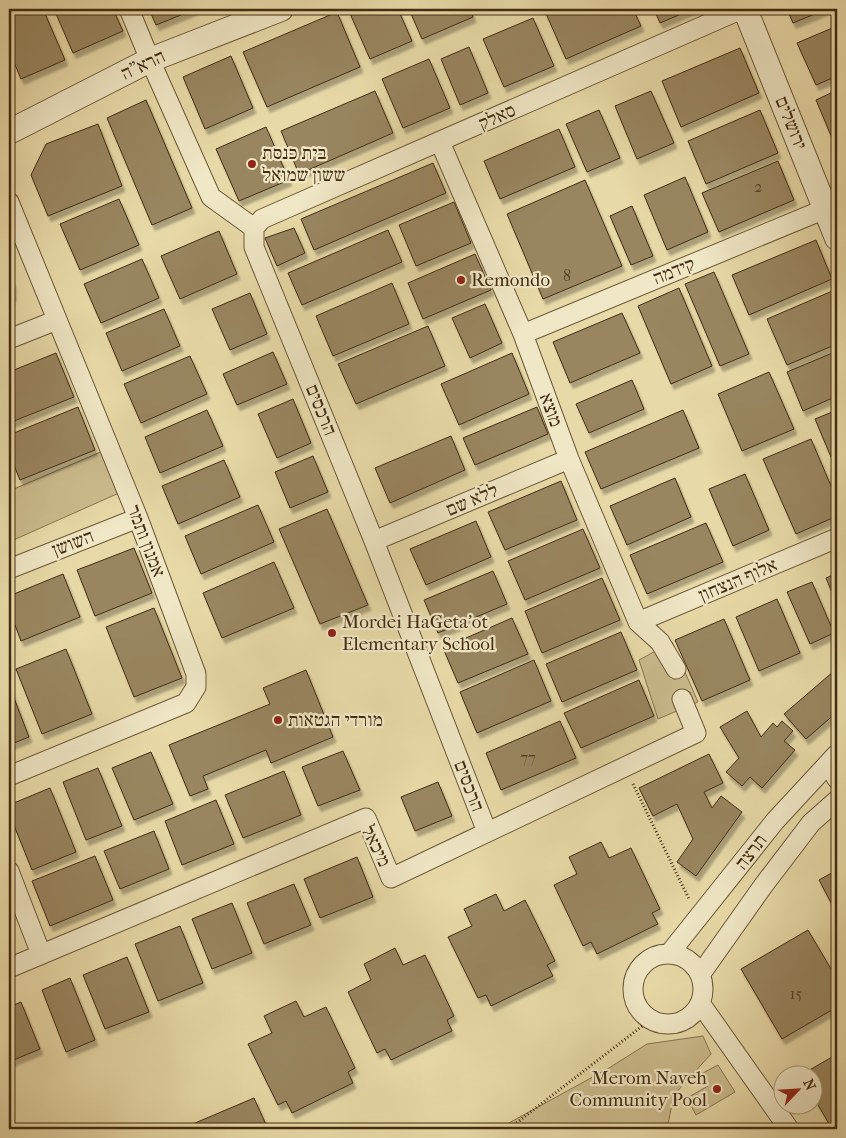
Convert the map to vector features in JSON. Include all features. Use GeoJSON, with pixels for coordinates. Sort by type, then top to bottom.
{"type":"FeatureCollection","features":[{"type":"Feature","properties":{"kind":"street"},"geometry":{"type":"LineString","coordinates":[[129,9],[211,197],[254,228]]}},
{"type":"Feature","properties":{"kind":"street","name":"הרא\"ה"},"geometry":{"type":"LineString","coordinates":[[9,132],[150,60],[282,9]]}},
{"type":"Feature","properties":{"kind":"street","name":"סאלק"},"geometry":{"type":"LineString","coordinates":[[254,228],[262,219],[744,9]]}},
{"type":"Feature","properties":{"kind":"street","name":"ירושלים"},"geometry":{"type":"LineString","coordinates":[[744,9],[837,238]]}},
{"type":"Feature","properties":{"kind":"street","name":"מוצא"},"geometry":{"type":"LineString","coordinates":[[440,142],[523,334],[569,459],[638,622],[660,642],[676,669]]}},
{"type":"Feature","properties":{"kind":"street","name":"אמנון ותמר"},"geometry":{"type":"LineString","coordinates":[[9,202],[138,518],[196,674],[196,687],[186,703],[9,776]]}},
{"type":"Feature","properties":{"kind":"street","name":"קידמה"},"geometry":{"type":"LineString","coordinates":[[523,334],[825,209]]}},
{"type":"Feature","properties":{"kind":"street","name":"הרכסים"},"geometry":{"type":"LineString","coordinates":[[254,228],[254,247],[374,541],[487,832]]}},
{"type":"Feature","properties":{"kind":"street"},"geometry":{"type":"LineString","coordinates":[[9,339],[57,320]]}},
{"type":"Feature","properties":{"kind":"street","name":"ללא שם"},"geometry":{"type":"LineString","coordinates":[[374,541],[569,459]]}},
{"type":"Feature","properties":{"kind":"street","name":"השושן"},"geometry":{"type":"LineString","coordinates":[[9,569],[138,518]]}},
{"type":"Feature","properties":{"kind":"street","name":"אלוף הנצחון"},"geometry":{"type":"LineString","coordinates":[[638,622],[837,538]]}},
{"type":"Feature","properties":{"kind":"street","name":"מיכאל"},"geometry":{"type":"LineString","coordinates":[[9,968],[366,818],[391,878],[696,733],[682,699]]}},
{"type":"Feature","properties":{"kind":"street","name":"תרצה"},"geometry":{"type":"LineString","coordinates":[[669,954],[775,821],[834,766]]}},
{"type":"Feature","properties":{"kind":"street","name":"תרצה"},"geometry":{"type":"LineString","coordinates":[[700,975],[810,823],[837,800]]}},
{"type":"Feature","properties":{"kind":"street"},"geometry":{"type":"LineString","coordinates":[[9,871],[41,954]]}},
{"type":"Feature","properties":{"kind":"street"},"geometry":{"type":"LineString","coordinates":[[676,955],[687,960],[696,968],[700,975],[703,991],[700,1003],[694,1014],[684,1021],[660,1024],[650,1020],[641,1013],[635,1003],[632,992],[633,981],[637,971],[654,956],[676,955]]}},
{"type":"Feature","properties":{"kind":"street"},"geometry":{"type":"LineString","coordinates":[[700,1003],[789,1129]]}},
{"type":"Feature","properties":{"kind":"path"},"geometry":{"type":"LineString","coordinates":[[624,767],[698,918]]}},
{"type":"Feature","properties":{"kind":"path"},"geometry":{"type":"LineString","coordinates":[[505,1129],[516,1124],[650,1020]]}},
{"type":"Feature","properties":{"kind":"path"},"geometry":{"type":"LineString","coordinates":[[514,1129],[516,1124]]}},
{"type":"Feature","properties":{"kind":"shaded area"},"geometry":{"type":"Polygon","coordinates":[[[103,451],[119,493],[9,542],[9,491],[103,451]]]}},
{"type":"Feature","properties":{"kind":"shaded area"},"geometry":{"type":"Polygon","coordinates":[[[672,642],[698,702],[658,719],[639,660],[672,642]]]}},
{"type":"Feature","properties":{"kind":"shaded area"},"geometry":{"type":"Polygon","coordinates":[[[703,1036],[711,1054],[674,1095],[667,1129],[498,1129],[609,1068],[647,1044],[703,1036]]]}},
{"type":"Feature","properties":{"kind":"shaded area","name":"Merom Naveh Community Pool"},"geometry":{"type":"Polygon","coordinates":[[[718,1065],[735,1092],[696,1115],[687,1098],[708,1086],[701,1074],[718,1065]]]}},
{"type":"Feature","properties":{"kind":"building"},"geometry":{"type":"Polygon","coordinates":[[[9,9],[43,9],[65,60],[21,79],[9,50],[9,9]]]}},
{"type":"Feature","properties":{"kind":"building"},"geometry":{"type":"Polygon","coordinates":[[[54,9],[113,9],[123,31],[73,53],[54,9]]]}},
{"type":"Feature","properties":{"kind":"building"},"geometry":{"type":"Polygon","coordinates":[[[149,9],[196,9],[156,25],[149,9]]]}},
{"type":"Feature","properties":{"kind":"building"},"geometry":{"type":"Polygon","coordinates":[[[348,9],[398,9],[412,41],[370,59],[348,9]]]}},
{"type":"Feature","properties":{"kind":"building"},"geometry":{"type":"Polygon","coordinates":[[[409,9],[470,9],[473,17],[422,39],[409,9]]]}},
{"type":"Feature","properties":{"kind":"building"},"geometry":{"type":"Polygon","coordinates":[[[544,9],[633,9],[641,26],[566,59],[544,9]]]}},
{"type":"Feature","properties":{"kind":"building"},"geometry":{"type":"Polygon","coordinates":[[[654,9],[693,9],[660,23],[654,9]]]}},
{"type":"Feature","properties":{"kind":"building"},"geometry":{"type":"Polygon","coordinates":[[[787,9],[827,9],[793,23],[787,9]]]}},
{"type":"Feature","properties":{"kind":"building"},"geometry":{"type":"Polygon","coordinates":[[[337,12],[360,67],[267,107],[243,52],[337,12]]]}},
{"type":"Feature","properties":{"kind":"building"},"geometry":{"type":"Polygon","coordinates":[[[533,18],[554,66],[504,87],[483,39],[533,18]]]}},
{"type":"Feature","properties":{"kind":"building"},"geometry":{"type":"Polygon","coordinates":[[[837,26],[837,76],[816,85],[797,43],[837,26]]]}},
{"type":"Feature","properties":{"kind":"building"},"geometry":{"type":"Polygon","coordinates":[[[469,47],[488,93],[460,105],[441,59],[469,47]]]}},
{"type":"Feature","properties":{"kind":"building"},"geometry":{"type":"Polygon","coordinates":[[[740,48],[759,93],[681,127],[662,81],[740,48]]]}},
{"type":"Feature","properties":{"kind":"building"},"geometry":{"type":"Polygon","coordinates":[[[231,56],[253,108],[205,129],[183,77],[231,56]]]}},
{"type":"Feature","properties":{"kind":"building"},"geometry":{"type":"Polygon","coordinates":[[[429,59],[450,108],[403,128],[382,79],[429,59]]]}},
{"type":"Feature","properties":{"kind":"building"},"geometry":{"type":"Polygon","coordinates":[[[837,90],[837,150],[816,100],[837,90]]]}},
{"type":"Feature","properties":{"kind":"building"},"geometry":{"type":"Polygon","coordinates":[[[375,91],[393,133],[299,174],[281,131],[375,91]]]}},
{"type":"Feature","properties":{"kind":"building"},"geometry":{"type":"Polygon","coordinates":[[[651,91],[674,143],[637,159],[615,106],[651,91]]]}},
{"type":"Feature","properties":{"kind":"building"},"geometry":{"type":"Polygon","coordinates":[[[146,100],[192,208],[152,225],[107,118],[146,100]]]}},
{"type":"Feature","properties":{"kind":"building"},"geometry":{"type":"Polygon","coordinates":[[[599,110],[620,158],[587,172],[566,124],[599,110]]]}},
{"type":"Feature","properties":{"kind":"building"},"geometry":{"type":"Polygon","coordinates":[[[760,110],[778,153],[706,184],[688,141],[760,110]]]}},
{"type":"Feature","properties":{"kind":"building"},"geometry":{"type":"Polygon","coordinates":[[[98,124],[122,186],[48,216],[31,175],[46,144],[98,124]]]}},
{"type":"Feature","properties":{"kind":"building","name":"בית כנסת ששון שמואל"},"geometry":{"type":"Polygon","coordinates":[[[266,127],[289,180],[239,201],[216,149],[266,127]]]}},
{"type":"Feature","properties":{"kind":"building"},"geometry":{"type":"Polygon","coordinates":[[[559,129],[575,167],[500,199],[484,161],[559,129]]]}},
{"type":"Feature","properties":{"kind":"building"},"geometry":{"type":"Polygon","coordinates":[[[778,161],[794,200],[719,232],[702,193],[778,161]]]}},
{"type":"Feature","properties":{"kind":"building"},"geometry":{"type":"Polygon","coordinates":[[[433,163],[446,193],[314,250],[301,219],[433,163]]]}},
{"type":"Feature","properties":{"kind":"building"},"geometry":{"type":"Polygon","coordinates":[[[685,177],[708,232],[667,250],[644,195],[685,177]]]}},
{"type":"Feature","properties":{"kind":"building"},"geometry":{"type":"Polygon","coordinates":[[[585,180],[622,266],[543,299],[507,214],[585,180]]]}},
{"type":"Feature","properties":{"kind":"building"},"geometry":{"type":"Polygon","coordinates":[[[119,199],[139,245],[80,270],[60,224],[119,199]]]}},
{"type":"Feature","properties":{"kind":"building"},"geometry":{"type":"Polygon","coordinates":[[[454,202],[471,243],[416,266],[399,225],[454,202]]]}},
{"type":"Feature","properties":{"kind":"building"},"geometry":{"type":"Polygon","coordinates":[[[632,206],[653,256],[631,265],[610,216],[632,206]]]}},
{"type":"Feature","properties":{"kind":"building"},"geometry":{"type":"Polygon","coordinates":[[[294,228],[305,253],[277,266],[265,238],[294,228]]]}},
{"type":"Feature","properties":{"kind":"building"},"geometry":{"type":"Polygon","coordinates":[[[388,230],[402,262],[302,305],[288,273],[388,230]]]}},
{"type":"Feature","properties":{"kind":"building"},"geometry":{"type":"Polygon","coordinates":[[[219,231],[237,274],[180,299],[161,256],[219,231]]]}},
{"type":"Feature","properties":{"kind":"building"},"geometry":{"type":"Polygon","coordinates":[[[816,240],[832,279],[749,315],[732,275],[816,240]]]}},
{"type":"Feature","properties":{"kind":"building"},"geometry":{"type":"Polygon","coordinates":[[[475,254],[491,290],[423,319],[408,283],[475,254]]]}},
{"type":"Feature","properties":{"kind":"building"},"geometry":{"type":"Polygon","coordinates":[[[142,259],[159,298],[101,323],[84,284],[142,259]]]}},
{"type":"Feature","properties":{"kind":"building"},"geometry":{"type":"Polygon","coordinates":[[[714,272],[749,354],[720,366],[685,284],[714,272]]]}},
{"type":"Feature","properties":{"kind":"building"},"geometry":{"type":"Polygon","coordinates":[[[9,274],[13,283],[13,295],[9,302],[9,274]]]}},
{"type":"Feature","properties":{"kind":"building"},"geometry":{"type":"Polygon","coordinates":[[[392,283],[409,324],[333,356],[316,316],[392,283]]]}},
{"type":"Feature","properties":{"kind":"building"},"geometry":{"type":"Polygon","coordinates":[[[679,288],[712,366],[671,384],[638,306],[679,288]]]}},
{"type":"Feature","properties":{"kind":"building"},"geometry":{"type":"Polygon","coordinates":[[[837,289],[837,344],[787,365],[767,319],[837,289]]]}},
{"type":"Feature","properties":{"kind":"building"},"geometry":{"type":"Polygon","coordinates":[[[250,293],[267,334],[230,350],[212,309],[250,293]]]}},
{"type":"Feature","properties":{"kind":"building"},"geometry":{"type":"Polygon","coordinates":[[[485,304],[502,343],[470,358],[452,318],[485,304]]]}},
{"type":"Feature","properties":{"kind":"building"},"geometry":{"type":"Polygon","coordinates":[[[164,309],[180,346],[122,371],[106,333],[164,309]]]}},
{"type":"Feature","properties":{"kind":"building"},"geometry":{"type":"Polygon","coordinates":[[[622,313],[640,353],[570,383],[553,342],[622,313]]]}},
{"type":"Feature","properties":{"kind":"building"},"geometry":{"type":"Polygon","coordinates":[[[428,326],[445,366],[356,404],[338,364],[428,326]]]}},
{"type":"Feature","properties":{"kind":"building"},"geometry":{"type":"Polygon","coordinates":[[[837,351],[837,396],[803,411],[787,372],[837,351]]]}},
{"type":"Feature","properties":{"kind":"building"},"geometry":{"type":"Polygon","coordinates":[[[273,352],[287,384],[237,405],[223,374],[273,352]]]}},
{"type":"Feature","properties":{"kind":"building"},"geometry":{"type":"Polygon","coordinates":[[[56,353],[74,397],[9,423],[9,372],[56,353]]]}},
{"type":"Feature","properties":{"kind":"building"},"geometry":{"type":"Polygon","coordinates":[[[512,353],[529,394],[459,425],[441,384],[512,353]]]}},
{"type":"Feature","properties":{"kind":"building"},"geometry":{"type":"Polygon","coordinates":[[[190,356],[207,394],[141,423],[124,384],[190,356]]]}},
{"type":"Feature","properties":{"kind":"building"},"geometry":{"type":"Polygon","coordinates":[[[769,372],[794,429],[742,451],[718,394],[769,372]]]}},
{"type":"Feature","properties":{"kind":"building"},"geometry":{"type":"Polygon","coordinates":[[[632,380],[644,409],[589,433],[576,404],[632,380]]]}},
{"type":"Feature","properties":{"kind":"building"},"geometry":{"type":"Polygon","coordinates":[[[293,399],[311,443],[277,458],[258,414],[293,399]]]}},
{"type":"Feature","properties":{"kind":"building"},"geometry":{"type":"Polygon","coordinates":[[[78,407],[95,450],[20,480],[9,453],[9,435],[78,407]]]}},
{"type":"Feature","properties":{"kind":"building"},"geometry":{"type":"Polygon","coordinates":[[[537,407],[548,434],[475,465],[463,438],[537,407]]]}},
{"type":"Feature","properties":{"kind":"building"},"geometry":{"type":"Polygon","coordinates":[[[207,410],[223,446],[160,473],[145,437],[207,410]]]}},
{"type":"Feature","properties":{"kind":"building"},"geometry":{"type":"Polygon","coordinates":[[[683,410],[699,448],[601,489],[585,452],[683,410]]]}},
{"type":"Feature","properties":{"kind":"building"},"geometry":{"type":"Polygon","coordinates":[[[837,410],[837,454],[831,457],[815,419],[837,410]]]}},
{"type":"Feature","properties":{"kind":"building"},"geometry":{"type":"Polygon","coordinates":[[[451,436],[465,470],[390,503],[375,468],[451,436]]]}},
{"type":"Feature","properties":{"kind":"building"},"geometry":{"type":"Polygon","coordinates":[[[811,439],[837,500],[837,516],[796,534],[763,459],[811,439]]]}},
{"type":"Feature","properties":{"kind":"building"},"geometry":{"type":"Polygon","coordinates":[[[313,456],[328,492],[290,508],[275,472],[313,456]]]}},
{"type":"Feature","properties":{"kind":"building"},"geometry":{"type":"Polygon","coordinates":[[[224,460],[240,497],[178,524],[162,486],[224,460]]]}},
{"type":"Feature","properties":{"kind":"building"},"geometry":{"type":"Polygon","coordinates":[[[745,474],[769,530],[733,546],[709,489],[745,474]]]}},
{"type":"Feature","properties":{"kind":"building"},"geometry":{"type":"Polygon","coordinates":[[[675,478],[691,517],[627,545],[610,506],[675,478]]]}},
{"type":"Feature","properties":{"kind":"building"},"geometry":{"type":"Polygon","coordinates":[[[561,481],[577,520],[505,550],[488,512],[561,481]]]}},
{"type":"Feature","properties":{"kind":"building"},"geometry":{"type":"Polygon","coordinates":[[[258,505],[274,542],[201,574],[185,536],[258,505]]]}},
{"type":"Feature","properties":{"kind":"building","name":"Mordei HaGeta'ot Elementary School"},"geometry":{"type":"Polygon","coordinates":[[[327,509],[368,605],[320,624],[279,529],[327,509]]]}},
{"type":"Feature","properties":{"kind":"building"},"geometry":{"type":"Polygon","coordinates":[[[476,521],[491,557],[426,585],[410,549],[476,521]]]}},
{"type":"Feature","properties":{"kind":"building"},"geometry":{"type":"Polygon","coordinates":[[[706,523],[723,562],[647,594],[630,555],[706,523]]]}},
{"type":"Feature","properties":{"kind":"building"},"geometry":{"type":"Polygon","coordinates":[[[583,529],[600,568],[525,600],[508,561],[583,529]]]}},
{"type":"Feature","properties":{"kind":"building"},"geometry":{"type":"Polygon","coordinates":[[[134,548],[152,593],[95,616],[77,570],[134,548]]]}},
{"type":"Feature","properties":{"kind":"building"},"geometry":{"type":"Polygon","coordinates":[[[274,562],[294,608],[222,638],[203,593],[274,562]]]}},
{"type":"Feature","properties":{"kind":"building"},"geometry":{"type":"Polygon","coordinates":[[[493,571],[507,604],[438,633],[424,600],[493,571]]]}},
{"type":"Feature","properties":{"kind":"building"},"geometry":{"type":"Polygon","coordinates":[[[837,573],[837,605],[826,578],[837,573]]]}},
{"type":"Feature","properties":{"kind":"building"},"geometry":{"type":"Polygon","coordinates":[[[63,574],[80,617],[21,641],[9,609],[9,596],[63,574]]]}},
{"type":"Feature","properties":{"kind":"building"},"geometry":{"type":"Polygon","coordinates":[[[602,578],[620,620],[542,653],[525,611],[602,578]]]}},
{"type":"Feature","properties":{"kind":"building"},"geometry":{"type":"Polygon","coordinates":[[[812,582],[834,633],[810,644],[787,592],[812,582]]]}},
{"type":"Feature","properties":{"kind":"building"},"geometry":{"type":"Polygon","coordinates":[[[777,599],[800,653],[759,671],[736,617],[777,599]]]}},
{"type":"Feature","properties":{"kind":"building"},"geometry":{"type":"Polygon","coordinates":[[[154,608],[182,678],[134,697],[106,627],[154,608]]]}},
{"type":"Feature","properties":{"kind":"building"},"geometry":{"type":"Polygon","coordinates":[[[512,618],[528,654],[458,683],[443,648],[512,618]]]}},
{"type":"Feature","properties":{"kind":"building"},"geometry":{"type":"Polygon","coordinates":[[[724,619],[750,680],[702,701],[675,640],[724,619]]]}},
{"type":"Feature","properties":{"kind":"building"},"geometry":{"type":"Polygon","coordinates":[[[621,632],[637,670],[562,702],[546,664],[621,632]]]}},
{"type":"Feature","properties":{"kind":"building"},"geometry":{"type":"Polygon","coordinates":[[[66,649],[92,714],[42,734],[16,669],[66,649]]]}},
{"type":"Feature","properties":{"kind":"building"},"geometry":{"type":"Polygon","coordinates":[[[534,660],[551,701],[477,733],[460,692],[534,660]]]}},
{"type":"Feature","properties":{"kind":"building","name":"מורדי הגטאות"},"geometry":{"type":"Polygon","coordinates":[[[306,670],[333,737],[271,763],[266,750],[203,776],[208,789],[190,796],[169,745],[270,704],[263,688],[306,670]]]}},
{"type":"Feature","properties":{"kind":"building"},"geometry":{"type":"Polygon","coordinates":[[[834,671],[837,675],[837,712],[806,739],[784,714],[834,671]]]}},
{"type":"Feature","properties":{"kind":"building"},"geometry":{"type":"Polygon","coordinates":[[[639,680],[654,716],[581,748],[564,713],[639,680]]]}},
{"type":"Feature","properties":{"kind":"building"},"geometry":{"type":"Polygon","coordinates":[[[9,685],[29,737],[9,745],[9,685]]]}},
{"type":"Feature","properties":{"kind":"building"},"geometry":{"type":"Polygon","coordinates":[[[747,711],[761,737],[773,723],[777,727],[782,721],[793,731],[784,741],[795,750],[762,788],[750,777],[742,786],[726,772],[739,758],[720,727],[747,711]]]}},
{"type":"Feature","properties":{"kind":"building"},"geometry":{"type":"Polygon","coordinates":[[[560,721],[576,758],[501,790],[486,753],[560,721]]]}},
{"type":"Feature","properties":{"kind":"building"},"geometry":{"type":"Polygon","coordinates":[[[343,751],[360,790],[318,806],[302,767],[343,751]]]}},
{"type":"Feature","properties":{"kind":"building"},"geometry":{"type":"Polygon","coordinates":[[[151,752],[173,804],[134,820],[112,768],[151,752]]]}},
{"type":"Feature","properties":{"kind":"building"},"geometry":{"type":"Polygon","coordinates":[[[709,754],[723,783],[704,792],[712,808],[721,796],[742,812],[696,876],[677,862],[693,839],[677,804],[653,816],[639,788],[709,754]]]}},
{"type":"Feature","properties":{"kind":"building"},"geometry":{"type":"Polygon","coordinates":[[[98,768],[122,826],[86,840],[63,782],[98,768]]]}},
{"type":"Feature","properties":{"kind":"building"},"geometry":{"type":"Polygon","coordinates":[[[284,771],[301,815],[243,838],[225,795],[284,771]]]}},
{"type":"Feature","properties":{"kind":"building"},"geometry":{"type":"Polygon","coordinates":[[[438,782],[452,816],[415,831],[401,797],[438,782]]]}},
{"type":"Feature","properties":{"kind":"building"},"geometry":{"type":"Polygon","coordinates":[[[50,788],[76,852],[32,870],[9,813],[9,805],[50,788]]]}},
{"type":"Feature","properties":{"kind":"building"},"geometry":{"type":"Polygon","coordinates":[[[216,800],[234,844],[182,865],[165,821],[216,800]]]}},
{"type":"Feature","properties":{"kind":"building"},"geometry":{"type":"Polygon","coordinates":[[[154,831],[169,869],[120,889],[104,851],[154,831]]]}},
{"type":"Feature","properties":{"kind":"building"},"geometry":{"type":"Polygon","coordinates":[[[601,842],[609,858],[631,848],[660,909],[652,913],[658,924],[597,954],[591,942],[583,946],[554,885],[577,874],[569,857],[601,842]]]}},
{"type":"Feature","properties":{"kind":"building"},"geometry":{"type":"Polygon","coordinates":[[[95,856],[113,900],[50,926],[32,881],[95,856]]]}},
{"type":"Feature","properties":{"kind":"building"},"geometry":{"type":"Polygon","coordinates":[[[357,857],[373,897],[320,918],[304,879],[357,857]]]}},
{"type":"Feature","properties":{"kind":"building"},"geometry":{"type":"Polygon","coordinates":[[[837,870],[837,914],[819,880],[837,870]]]}},
{"type":"Feature","properties":{"kind":"building"},"geometry":{"type":"Polygon","coordinates":[[[294,884],[311,925],[264,944],[247,903],[294,884]]]}},
{"type":"Feature","properties":{"kind":"building"},"geometry":{"type":"Polygon","coordinates":[[[496,894],[504,911],[525,900],[555,961],[547,965],[553,976],[491,1006],[486,995],[478,998],[448,937],[472,926],[464,909],[496,894]]]}},
{"type":"Feature","properties":{"kind":"building"},"geometry":{"type":"Polygon","coordinates":[[[232,903],[252,953],[212,969],[192,919],[232,903]]]}},
{"type":"Feature","properties":{"kind":"building"},"geometry":{"type":"Polygon","coordinates":[[[180,926],[203,983],[158,1001],[135,944],[180,926]]]}},
{"type":"Feature","properties":{"kind":"building"},"geometry":{"type":"Polygon","coordinates":[[[808,930],[837,979],[837,1007],[782,1039],[741,969],[808,930]]]}},
{"type":"Feature","properties":{"kind":"building"},"geometry":{"type":"Polygon","coordinates":[[[395,948],[403,965],[425,955],[454,1016],[447,1020],[452,1031],[391,1060],[385,1049],[377,1053],[348,992],[371,980],[364,964],[395,948]]]}},
{"type":"Feature","properties":{"kind":"building"},"geometry":{"type":"Polygon","coordinates":[[[127,957],[149,1012],[105,1029],[83,975],[127,957]]]}},
{"type":"Feature","properties":{"kind":"building"},"geometry":{"type":"Polygon","coordinates":[[[70,978],[95,1040],[66,1052],[42,990],[70,978]]]}},
{"type":"Feature","properties":{"kind":"building"},"geometry":{"type":"Polygon","coordinates":[[[296,1001],[304,1017],[326,1007],[355,1068],[348,1072],[353,1083],[292,1113],[286,1101],[278,1105],[248,1044],[272,1033],[264,1016],[296,1001]]]}},
{"type":"Feature","properties":{"kind":"building"},"geometry":{"type":"Polygon","coordinates":[[[21,1002],[40,1049],[9,1062],[9,1007],[21,1002]]]}},
{"type":"Feature","properties":{"kind":"building"},"geometry":{"type":"Polygon","coordinates":[[[837,1054],[837,1129],[832,1129],[824,1115],[824,1066],[816,1066],[837,1054]]]}},
{"type":"Feature","properties":{"kind":"building"},"geometry":{"type":"Polygon","coordinates":[[[254,1098],[268,1129],[181,1129],[254,1098]]]}},
{"type":"Feature","properties":{"kind":"place","name":"בית כנסת ששון שמואל"},"geometry":{"type":"Point","coordinates":[252,164]}},
{"type":"Feature","properties":{"kind":"place","name":"Remondo"},"geometry":{"type":"Point","coordinates":[461,280]}},
{"type":"Feature","properties":{"kind":"place","name":"Mordei HaGeta'ot Elementary School"},"geometry":{"type":"Point","coordinates":[332,633]}},
{"type":"Feature","properties":{"kind":"place","name":"מורדי הגטאות"},"geometry":{"type":"Point","coordinates":[278,720]}},
{"type":"Feature","properties":{"kind":"place","name":"Merom Naveh Community Pool"},"geometry":{"type":"Point","coordinates":[717,1089]}}]}
